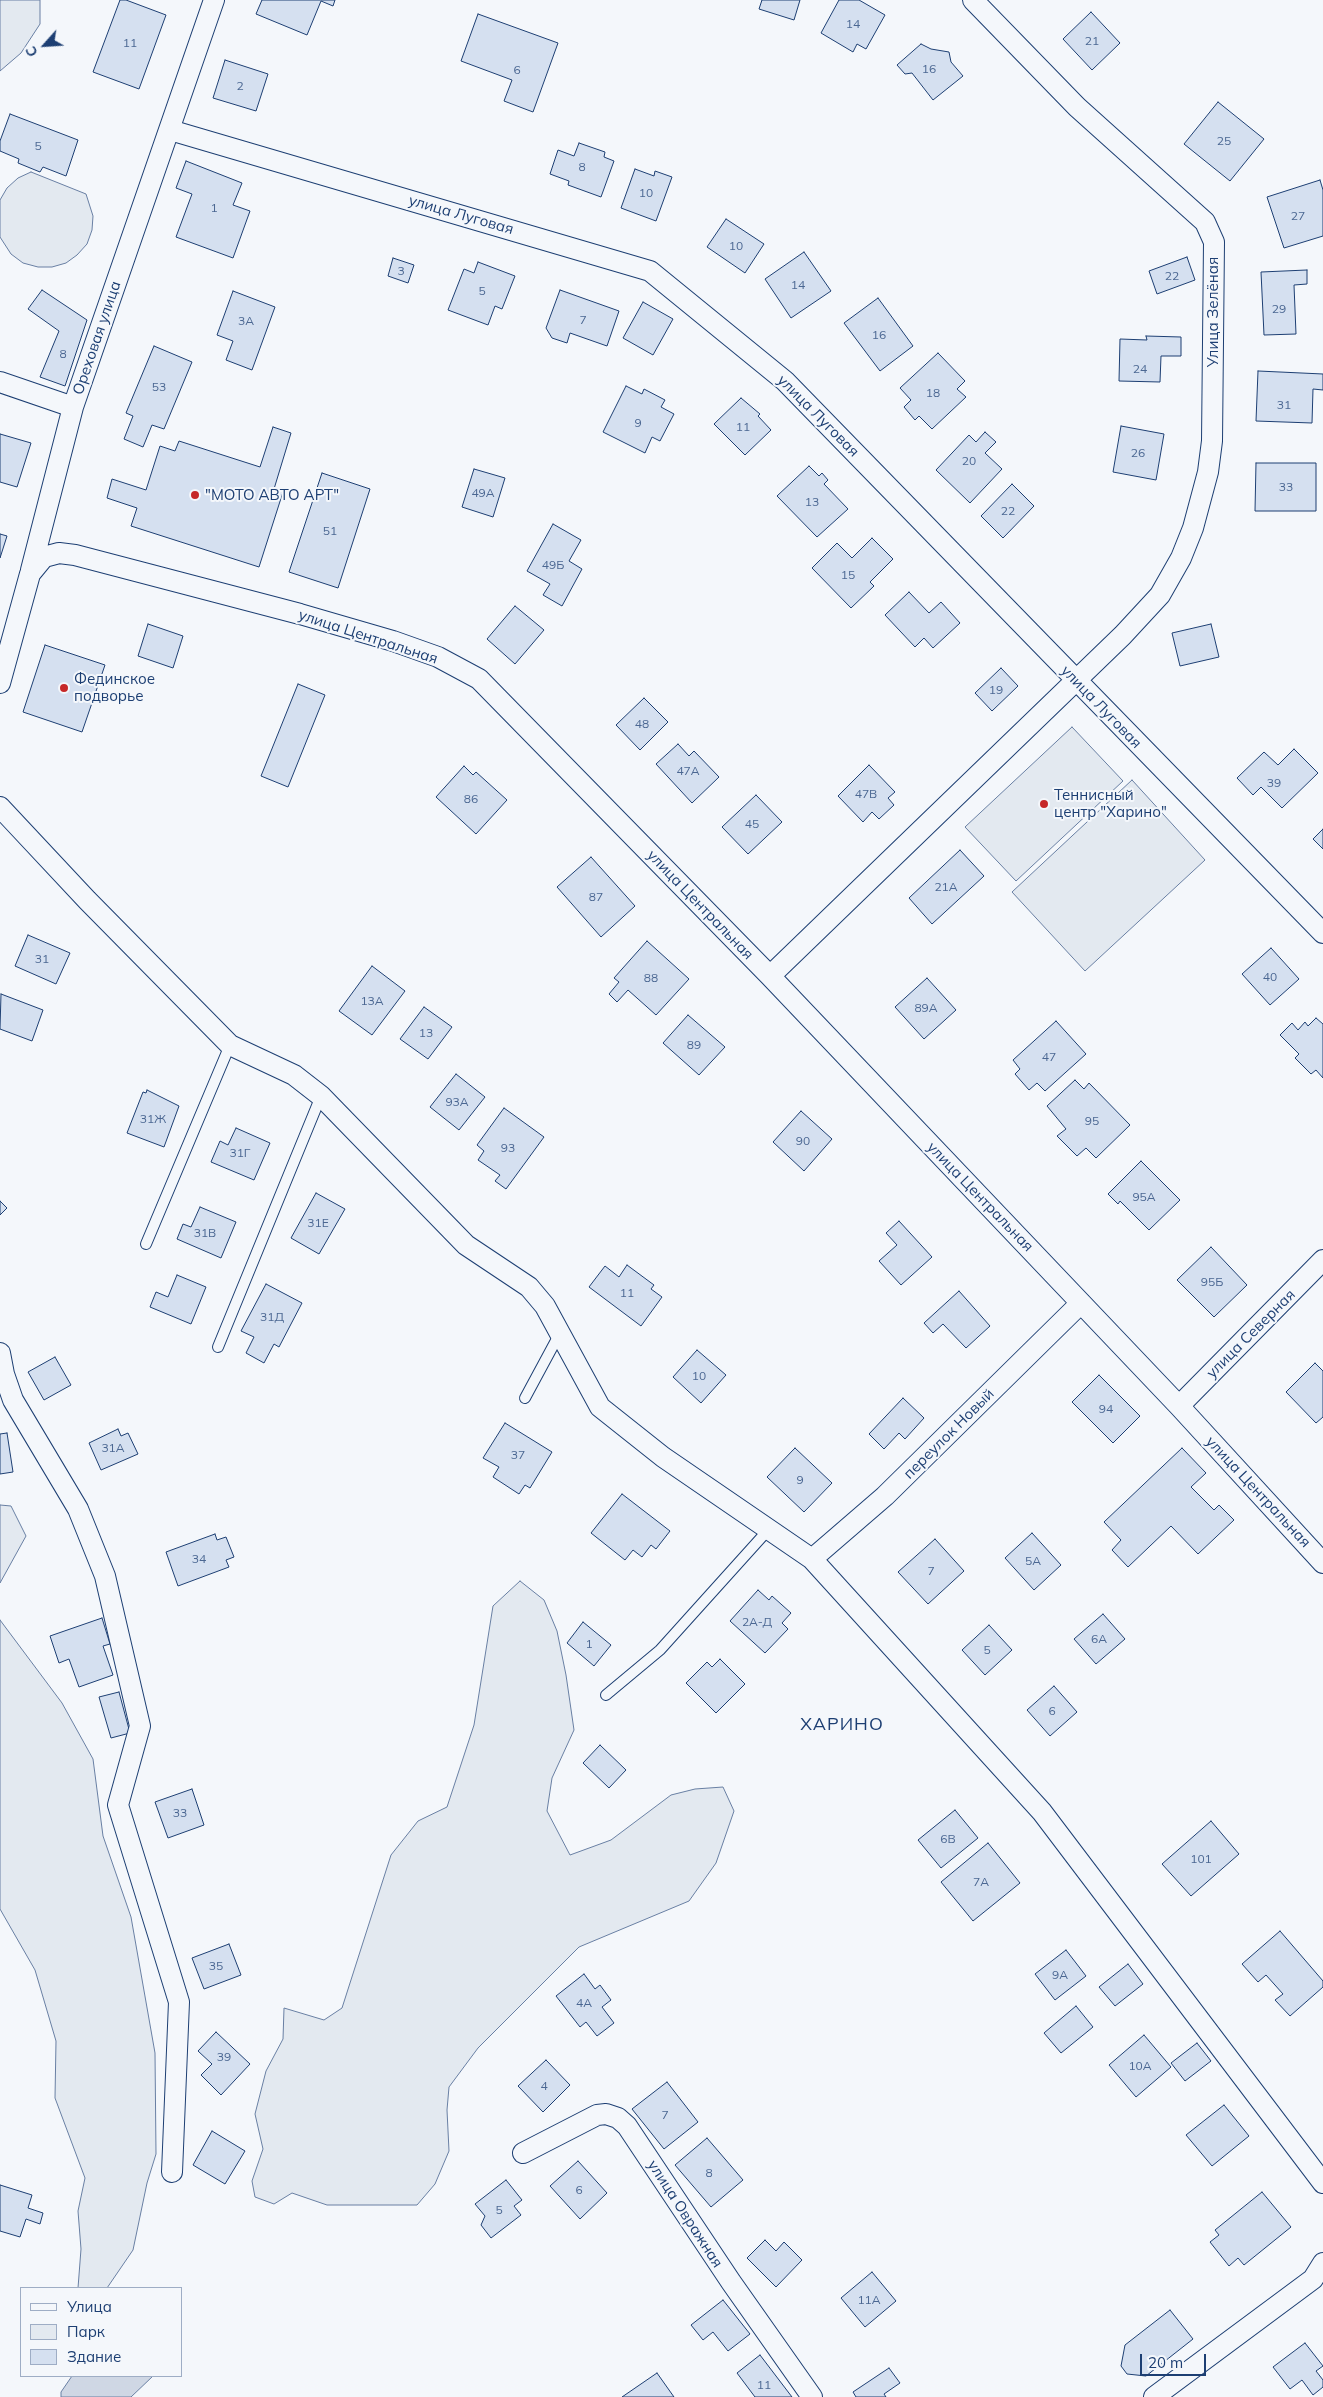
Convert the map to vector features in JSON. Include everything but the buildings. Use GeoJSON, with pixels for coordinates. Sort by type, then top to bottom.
{"type":"FeatureCollection","features":[{"type":"Feature","properties":{"kind":"street","name":"Ореховая улица"},"geometry":{"type":"LineString","coordinates":[[0,683],[73,407],[214,0]]}},
{"type":"Feature","properties":{"kind":"street","name":"Улица Зелёная"},"geometry":{"type":"LineString","coordinates":[[770,976],[1123,635],[1160,595],[1181,558],[1193,528],[1208,472],[1212,441],[1214,242],[1205,222],[1077,107],[972,0]]}},
{"type":"Feature","properties":{"kind":"street","name":"улица Луговая"},"geometry":{"type":"LineString","coordinates":[[170,130],[650,271],[785,381],[1323,934]]}},
{"type":"Feature","properties":{"kind":"street"},"geometry":{"type":"LineString","coordinates":[[0,382],[73,407]]}},
{"type":"Feature","properties":{"kind":"street","name":"улица Центральная"},"geometry":{"type":"LineString","coordinates":[[30,574],[44,557],[59,553],[75,555],[300,614],[393,642],[438,658],[479,679],[770,976],[1081,1303],[1183,1403],[1323,1563]]}},
{"type":"Feature","properties":{"kind":"street"},"geometry":{"type":"LineString","coordinates":[[0,807],[87,900],[230,1045],[294,1075],[321,1096],[466,1245],[529,1287],[545,1306],[600,1407],[663,1457],[812,1559],[1042,1812],[1323,2183]]}},
{"type":"Feature","properties":{"kind":"street"},"geometry":{"type":"LineString","coordinates":[[1183,1403],[1323,1260]]}},
{"type":"Feature","properties":{"kind":"street","name":"переулок Новый"},"geometry":{"type":"LineString","coordinates":[[812,1559],[886,1496],[1081,1303]]}},
{"type":"Feature","properties":{"kind":"street"},"geometry":{"type":"LineString","coordinates":[[0,1353],[4,1374],[14,1400],[78,1509],[105,1576],[140,1726],[118,1805],[178,2002],[172,2172]]}},
{"type":"Feature","properties":{"kind":"street","name":"улица Овражная"},"geometry":{"type":"LineString","coordinates":[[523,2153],[596,2115],[606,2114],[623,2122],[736,2290],[812,2397]]}},
{"type":"Feature","properties":{"kind":"street"},"geometry":{"type":"LineString","coordinates":[[1154,2397],[1313,2279],[1323,2263]]}},
{"type":"Feature","properties":{"kind":"lane"},"geometry":{"type":"LineString","coordinates":[[146,1244],[230,1045]]}},
{"type":"Feature","properties":{"kind":"lane"},"geometry":{"type":"LineString","coordinates":[[218,1347],[321,1096]]}},
{"type":"Feature","properties":{"kind":"lane"},"geometry":{"type":"LineString","coordinates":[[526,1398],[560,1333]]}},
{"type":"Feature","properties":{"kind":"lane"},"geometry":{"type":"LineString","coordinates":[[606,1695],[660,1650],[769,1529]]}},
{"type":"Feature","properties":{"kind":"green space"},"geometry":{"type":"Polygon","coordinates":[[[0,0],[40,0],[40,24],[21,53],[0,71],[0,0]]]}},
{"type":"Feature","properties":{"kind":"green space"},"geometry":{"type":"Polygon","coordinates":[[[31,172],[86,194],[93,216],[92,230],[87,244],[66,263],[52,267],[38,267],[23,263],[11,254],[0,237],[0,200],[7,188],[18,178],[31,172]]]}},
{"type":"Feature","properties":{"kind":"green space","name":"Теннисный центр \"Харино\""},"geometry":{"type":"Polygon","coordinates":[[[1072,727],[1123,781],[1016,881],[965,827],[1072,727]]]}},
{"type":"Feature","properties":{"kind":"green space"},"geometry":{"type":"Polygon","coordinates":[[[1132,780],[1205,860],[1085,971],[1012,892],[1132,780]]]}},
{"type":"Feature","properties":{"kind":"green space"},"geometry":{"type":"Polygon","coordinates":[[[0,1505],[11,1506],[26,1536],[0,1583],[0,1505]]]}},
{"type":"Feature","properties":{"kind":"green space"},"geometry":{"type":"Polygon","coordinates":[[[520,1581],[544,1600],[557,1631],[566,1675],[574,1730],[552,1778],[547,1811],[570,1855],[611,1840],[671,1795],[695,1789],[723,1787],[734,1811],[716,1863],[689,1901],[579,1947],[478,2048],[449,2087],[447,2110],[449,2151],[435,2184],[417,2205],[327,2205],[292,2193],[274,2204],[255,2197],[252,2181],[263,2149],[255,2114],[266,2071],[283,2039],[284,2008],[324,2020],[342,2008],[391,1855],[418,1821],[447,1807],[474,1725],[493,1606],[520,1581]]]}},
{"type":"Feature","properties":{"kind":"green space"},"geometry":{"type":"Polygon","coordinates":[[[0,1620],[62,1703],[93,1759],[103,1836],[131,1917],[155,2053],[156,2154],[147,2183],[133,2250],[108,2287],[78,2287],[81,2249],[78,2211],[85,2178],[55,2098],[56,2041],[35,1970],[0,1909],[0,1620]]]}},
{"type":"Feature","properties":{"kind":"shaded area"},"geometry":{"type":"Polygon","coordinates":[[[71,2377],[152,2377],[131,2397],[61,2397],[61,2392],[71,2377]]]}},
{"type":"Feature","properties":{"kind":"place","name":"\"МОТО АВТО АРТ\""},"geometry":{"type":"Point","coordinates":[195,495]}},
{"type":"Feature","properties":{"kind":"place","name":"Фединское подворье"},"geometry":{"type":"Point","coordinates":[64,688]}},
{"type":"Feature","properties":{"kind":"place","name":"Теннисный центр \"Харино\""},"geometry":{"type":"Point","coordinates":[1044,804]}},
{"type":"Feature","properties":{"kind":"district","name":"ХАРИНО"},"geometry":{"type":"Point","coordinates":[842,1725]}}]}
